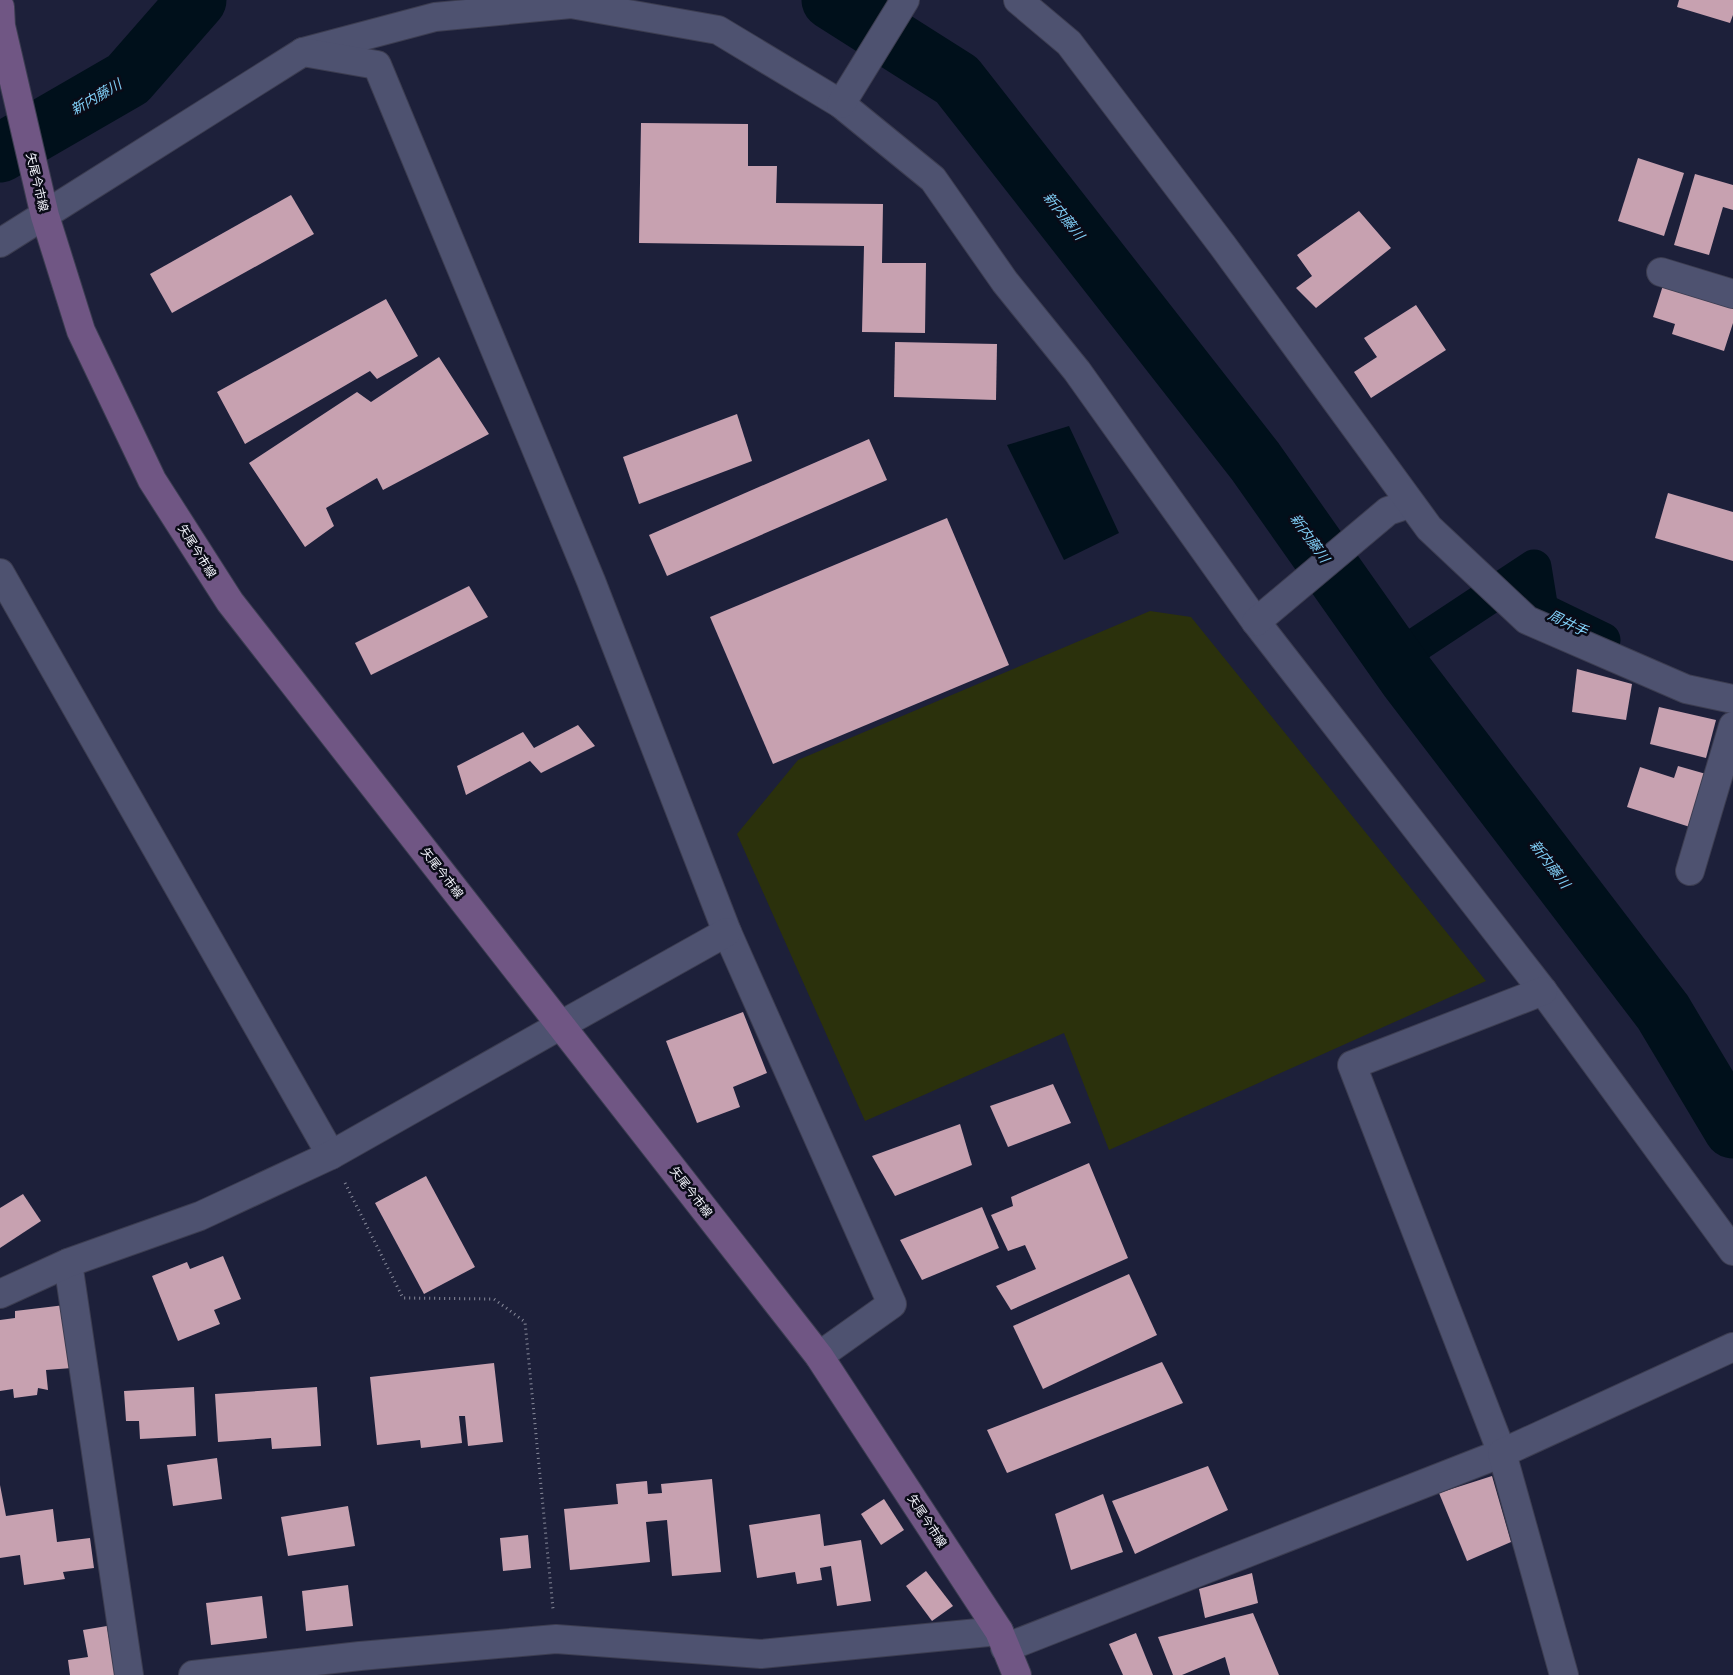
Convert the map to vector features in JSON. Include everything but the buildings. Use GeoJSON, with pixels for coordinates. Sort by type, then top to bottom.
{"type":"FeatureCollection","features":[{"type":"Feature","properties":{"kind":"main road","name":"矢尾今市線"},"geometry":{"type":"LineString","coordinates":[[1,16],[45,216],[81,331],[152,480],[225,594],[819,1356],[1002,1640],[1017,1675]]}},
{"type":"Feature","properties":{"kind":"street"},"geometry":{"type":"LineString","coordinates":[[841,104],[905,0]]}},
{"type":"Feature","properties":{"kind":"street"},"geometry":{"type":"LineString","coordinates":[[1018,0],[1069,43],[1223,246],[1399,507],[1429,528],[1527,620],[1686,689],[1733,699]]}},
{"type":"Feature","properties":{"kind":"street"},"geometry":{"type":"LineString","coordinates":[[0,244],[303,52],[435,17],[570,4],[718,30],[841,104],[933,179],[1005,282],[1077,371],[1542,990],[1733,1251]]}},
{"type":"Feature","properties":{"kind":"street"},"geometry":{"type":"LineString","coordinates":[[303,52],[377,65],[591,581],[727,932],[892,1304],[819,1356]]}},
{"type":"Feature","properties":{"kind":"street"},"geometry":{"type":"LineString","coordinates":[[1661,272],[1733,294]]}},
{"type":"Feature","properties":{"kind":"street"},"geometry":{"type":"LineString","coordinates":[[1261,616],[1399,507]]}},
{"type":"Feature","properties":{"kind":"street"},"geometry":{"type":"LineString","coordinates":[[0,573],[331,1155]]}},
{"type":"Feature","properties":{"kind":"street"},"geometry":{"type":"LineString","coordinates":[[1690,871],[1733,726]]}},
{"type":"Feature","properties":{"kind":"street"},"geometry":{"type":"LineString","coordinates":[[0,1294],[68,1263],[200,1216],[331,1155],[727,932]]}},
{"type":"Feature","properties":{"kind":"street"},"geometry":{"type":"LineString","coordinates":[[1542,990],[1352,1065],[1502,1453],[1564,1675]]}},
{"type":"Feature","properties":{"kind":"street"},"geometry":{"type":"LineString","coordinates":[[68,1263],[129,1675]]}},
{"type":"Feature","properties":{"kind":"street"},"geometry":{"type":"LineString","coordinates":[[193,1675],[360,1656],[556,1639],[761,1654],[1002,1640],[1502,1453],[1733,1347]]}},
{"type":"Feature","properties":{"kind":"path"},"geometry":{"type":"LineString","coordinates":[[331,1155],[403,1298],[494,1299],[525,1322],[556,1639]]}},
{"type":"Feature","properties":{"kind":"green space"},"geometry":{"type":"Polygon","coordinates":[[[1150,611],[1191,617],[1486,981],[1109,1150],[1064,1033],[865,1121],[737,834],[798,760],[1150,611]]]}},
{"type":"Feature","properties":{"kind":"water"},"geometry":{"type":"Polygon","coordinates":[[[1069,426],[1119,533],[1064,560],[1007,445],[1069,426]]]}},
{"type":"Feature","properties":{"kind":"waterway","name":"新内藤川"},"geometry":{"type":"LineString","coordinates":[[0,153],[128,79],[197,0]]}},
{"type":"Feature","properties":{"kind":"waterway","name":"新内藤川"},"geometry":{"type":"LineString","coordinates":[[831,0],[957,80],[1255,461],[1408,678],[1663,1012],[1733,1129]]}},
{"type":"Feature","properties":{"kind":"waterway","name":"周井手"},"geometry":{"type":"LineString","coordinates":[[1395,659],[1534,567],[1541,610],[1603,640]]}}]}
